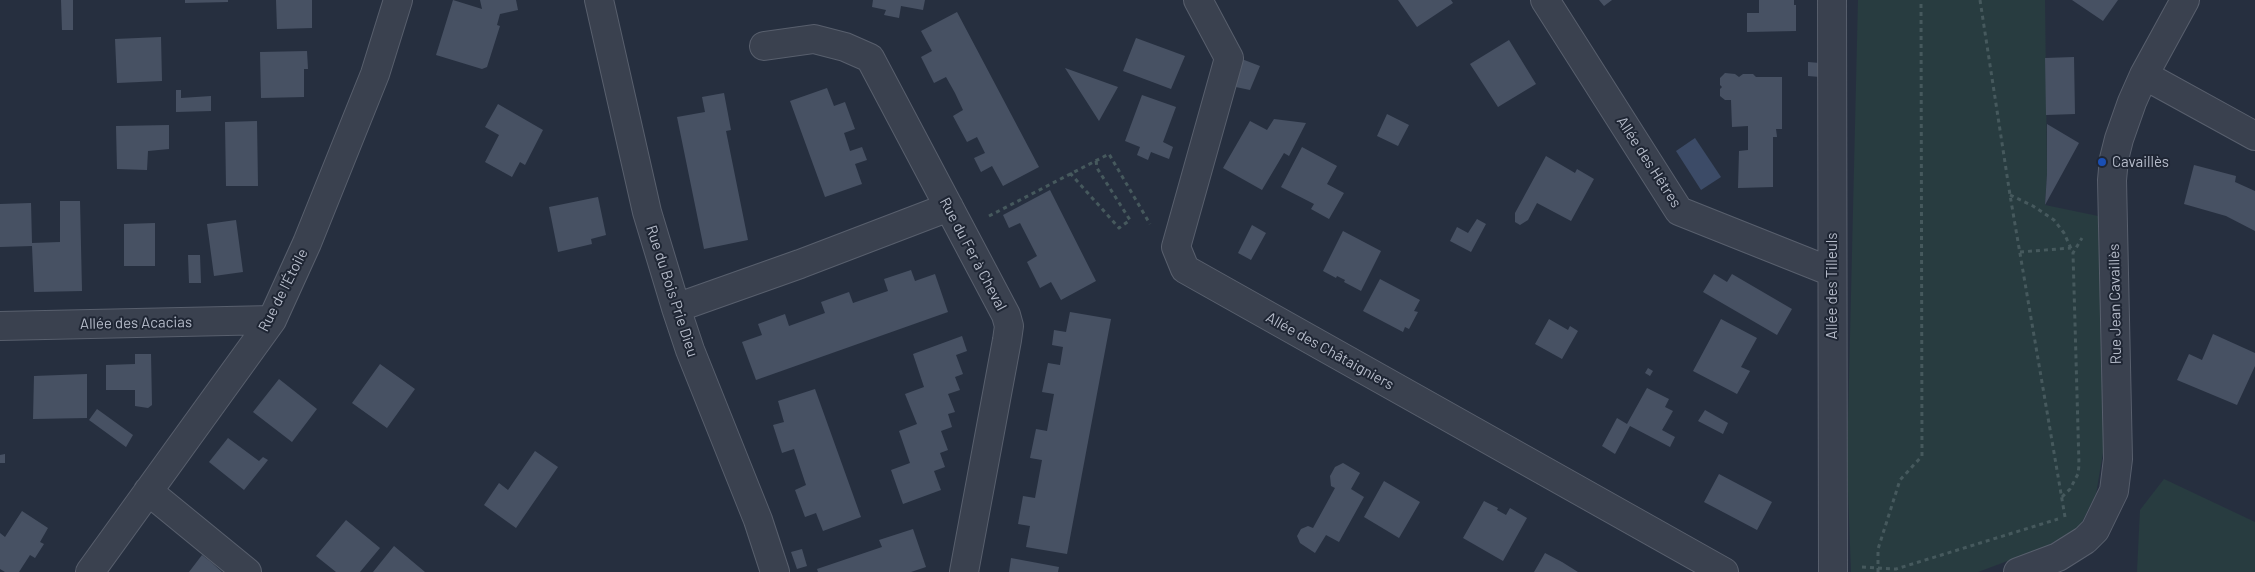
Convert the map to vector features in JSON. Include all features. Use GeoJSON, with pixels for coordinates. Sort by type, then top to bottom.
{"type":"FeatureCollection","features":[{"type":"Feature","properties":{"kind":"street","name":"Rue de l'Étoile"},"geometry":{"type":"LineString","coordinates":[[90,572],[272,320],[307,243],[375,74],[398,0]]}},
{"type":"Feature","properties":{"kind":"street","name":"Rue du Bois Prie Dieu"},"geometry":{"type":"LineString","coordinates":[[599,0],[647,212],[676,308],[690,350],[758,520],[775,572]]}},
{"type":"Feature","properties":{"kind":"street"},"geometry":{"type":"LineString","coordinates":[[1176,247],[1229,58],[1198,0]]}},
{"type":"Feature","properties":{"kind":"street","name":"Allée des Hêtres"},"geometry":{"type":"LineString","coordinates":[[1545,0],[1679,211],[1832,272]]}},
{"type":"Feature","properties":{"kind":"street","name":"Allée des Tilleuls"},"geometry":{"type":"LineString","coordinates":[[1832,0],[1833,572]]}},
{"type":"Feature","properties":{"kind":"street","name":"Rue Jean Cavaillès"},"geometry":{"type":"LineString","coordinates":[[2018,572],[2058,557],[2084,540],[2094,530],[2114,491],[2118,451],[2112,180],[2119,139],[2144,75],[2185,0]]}},
{"type":"Feature","properties":{"kind":"street","name":"Rue du Fer à Cheval"},"geometry":{"type":"LineString","coordinates":[[764,46],[814,39],[845,47],[870,58],[1006,316],[1009,326],[964,572]]}},
{"type":"Feature","properties":{"kind":"street"},"geometry":{"type":"LineString","coordinates":[[2144,75],[2255,136]]}},
{"type":"Feature","properties":{"kind":"street"},"geometry":{"type":"LineString","coordinates":[[676,308],[949,207]]}},
{"type":"Feature","properties":{"kind":"street","name":"Allée des Châtaigniers"},"geometry":{"type":"LineString","coordinates":[[1176,247],[1185,270],[1724,572]]}},
{"type":"Feature","properties":{"kind":"street","name":"Allée des Acacias"},"geometry":{"type":"LineString","coordinates":[[0,326],[272,320]]}},
{"type":"Feature","properties":{"kind":"street"},"geometry":{"type":"LineString","coordinates":[[148,491],[247,572]]}},
{"type":"Feature","properties":{"kind":"path"},"geometry":{"type":"LineString","coordinates":[[1921,0],[1922,456],[1900,480],[1878,549],[1878,571],[1896,569],[2066,517]]}},
{"type":"Feature","properties":{"kind":"path"},"geometry":{"type":"LineString","coordinates":[[1980,0],[2010,195],[2066,517],[2064,526]]}},
{"type":"Feature","properties":{"kind":"path"},"geometry":{"type":"LineString","coordinates":[[962,231],[1109,154],[1147,218],[1160,247],[1176,247]]}},
{"type":"Feature","properties":{"kind":"path"},"geometry":{"type":"LineString","coordinates":[[1070,173],[1119,228],[1130,220],[1097,168],[1096,160]]}},
{"type":"Feature","properties":{"kind":"path"},"geometry":{"type":"LineString","coordinates":[[2010,195],[2033,206],[2054,220],[2064,233],[2073,253]]}},
{"type":"Feature","properties":{"kind":"path"},"geometry":{"type":"LineString","coordinates":[[2020,252],[2071,248]]}},
{"type":"Feature","properties":{"kind":"green space"},"geometry":{"type":"Polygon","coordinates":[[[1858,0],[2045,0],[2047,174],[2045,205],[2098,216],[2105,441],[2096,494],[2079,528],[2045,547],[1978,572],[1851,572],[1847,464],[1858,0]]]}},
{"type":"Feature","properties":{"kind":"green space"},"geometry":{"type":"Polygon","coordinates":[[[2164,479],[2255,522],[2255,572],[2137,572],[2140,510],[2164,479]]]}},
{"type":"Feature","properties":{"kind":"water"},"geometry":{"type":"Polygon","coordinates":[[[1695,138],[1721,177],[1701,190],[1676,151],[1695,138]]]}},
{"type":"Feature","properties":{"kind":"building"},"geometry":{"type":"Polygon","coordinates":[[[61,0],[73,0],[73,30],[62,30],[61,0]]]}},
{"type":"Feature","properties":{"kind":"building"},"geometry":{"type":"Polygon","coordinates":[[[185,0],[228,0],[228,2],[185,3],[185,0]]]}},
{"type":"Feature","properties":{"kind":"building"},"geometry":{"type":"Polygon","coordinates":[[[276,0],[312,0],[312,28],[277,29],[276,0]]]}},
{"type":"Feature","properties":{"kind":"building"},"geometry":{"type":"Polygon","coordinates":[[[453,0],[482,9],[480,0],[516,0],[518,10],[500,14],[497,25],[500,26],[487,67],[482,69],[436,55],[453,0]]]}},
{"type":"Feature","properties":{"kind":"building"},"geometry":{"type":"Polygon","coordinates":[[[873,0],[925,0],[923,10],[901,6],[899,18],[884,15],[886,10],[872,7],[873,0]]]}},
{"type":"Feature","properties":{"kind":"building"},"geometry":{"type":"Polygon","coordinates":[[[1398,0],[1451,0],[1453,3],[1417,27],[1398,0]]]}},
{"type":"Feature","properties":{"kind":"building"},"geometry":{"type":"Polygon","coordinates":[[[1599,0],[1612,0],[1604,6],[1599,0]]]}},
{"type":"Feature","properties":{"kind":"building"},"geometry":{"type":"Polygon","coordinates":[[[1759,0],[1794,0],[1794,5],[1796,5],[1796,31],[1747,32],[1747,13],[1759,13],[1759,0]]]}},
{"type":"Feature","properties":{"kind":"building"},"geometry":{"type":"Polygon","coordinates":[[[2072,0],[2118,0],[2103,21],[2072,0]]]}},
{"type":"Feature","properties":{"kind":"building"},"geometry":{"type":"Polygon","coordinates":[[[957,12],[1039,167],[1003,186],[992,166],[981,172],[974,158],[985,153],[977,137],[967,142],[953,116],[963,110],[955,93],[946,77],[934,83],[921,57],[932,51],[921,31],[957,12]]]}},
{"type":"Feature","properties":{"kind":"building"},"geometry":{"type":"Polygon","coordinates":[[[161,37],[162,81],[117,83],[115,39],[161,37]]]}},
{"type":"Feature","properties":{"kind":"building"},"geometry":{"type":"Polygon","coordinates":[[[1136,38],[1185,56],[1171,89],[1123,71],[1136,38]]]}},
{"type":"Feature","properties":{"kind":"building"},"geometry":{"type":"Polygon","coordinates":[[[1509,40],[1536,84],[1498,107],[1470,64],[1509,40]]]}},
{"type":"Feature","properties":{"kind":"building"},"geometry":{"type":"Polygon","coordinates":[[[307,51],[308,69],[304,69],[304,97],[261,98],[260,52],[307,51]]]}},
{"type":"Feature","properties":{"kind":"building"},"geometry":{"type":"Polygon","coordinates":[[[2074,57],[2075,114],[2046,115],[2045,58],[2074,57]]]}},
{"type":"Feature","properties":{"kind":"building"},"geometry":{"type":"Polygon","coordinates":[[[1239,58],[1260,66],[1250,90],[1231,86],[1239,58]]]}},
{"type":"Feature","properties":{"kind":"building"},"geometry":{"type":"Polygon","coordinates":[[[1808,62],[1820,63],[1820,77],[1808,76],[1808,62]]]}},
{"type":"Feature","properties":{"kind":"building"},"geometry":{"type":"Polygon","coordinates":[[[1065,68],[1118,87],[1099,121],[1065,68]]]}},
{"type":"Feature","properties":{"kind":"building"},"geometry":{"type":"Polygon","coordinates":[[[1725,73],[1735,74],[1739,77],[1743,74],[1753,74],[1756,77],[1782,77],[1782,129],[1776,129],[1777,137],[1773,137],[1773,187],[1738,188],[1739,151],[1748,150],[1748,126],[1732,127],[1731,100],[1725,100],[1720,96],[1720,89],[1722,87],[1720,85],[1720,78],[1725,73]]]}},
{"type":"Feature","properties":{"kind":"building"},"geometry":{"type":"Polygon","coordinates":[[[827,88],[834,106],[845,102],[855,129],[844,133],[850,151],[862,147],[867,160],[855,164],[862,184],[825,197],[790,101],[827,88]]]}},
{"type":"Feature","properties":{"kind":"building"},"geometry":{"type":"Polygon","coordinates":[[[176,90],[181,90],[181,98],[211,96],[211,111],[176,112],[176,90]]]}},
{"type":"Feature","properties":{"kind":"building"},"geometry":{"type":"Polygon","coordinates":[[[724,93],[731,130],[726,131],[748,240],[704,249],[677,117],[705,112],[702,97],[724,93]]]}},
{"type":"Feature","properties":{"kind":"building"},"geometry":{"type":"Polygon","coordinates":[[[1142,95],[1176,107],[1163,142],[1173,147],[1169,159],[1151,152],[1148,160],[1137,155],[1140,147],[1125,141],[1142,95]]]}},
{"type":"Feature","properties":{"kind":"building"},"geometry":{"type":"Polygon","coordinates":[[[498,104],[543,130],[525,165],[520,162],[512,177],[485,162],[499,135],[485,127],[498,104]]]}},
{"type":"Feature","properties":{"kind":"building"},"geometry":{"type":"Polygon","coordinates":[[[1387,114],[1409,125],[1398,146],[1377,136],[1387,114]]]}},
{"type":"Feature","properties":{"kind":"building"},"geometry":{"type":"Polygon","coordinates":[[[1274,119],[1306,123],[1289,156],[1284,153],[1262,190],[1223,168],[1250,121],[1267,130],[1274,119]]]}},
{"type":"Feature","properties":{"kind":"building"},"geometry":{"type":"Polygon","coordinates":[[[257,121],[258,186],[226,186],[225,122],[257,121]]]}},
{"type":"Feature","properties":{"kind":"building"},"geometry":{"type":"Polygon","coordinates":[[[2047,124],[2079,143],[2045,205],[2047,174],[2047,124]]]}},
{"type":"Feature","properties":{"kind":"building"},"geometry":{"type":"Polygon","coordinates":[[[169,125],[169,149],[148,151],[147,170],[117,169],[116,126],[169,125]]]}},
{"type":"Feature","properties":{"kind":"building"},"geometry":{"type":"Polygon","coordinates":[[[1302,147],[1337,166],[1327,184],[1344,193],[1329,219],[1311,209],[1314,204],[1281,187],[1302,147]]]}},
{"type":"Feature","properties":{"kind":"building"},"geometry":{"type":"Polygon","coordinates":[[[1546,156],[1575,173],[1577,169],[1594,179],[1571,221],[1537,203],[1528,220],[1520,225],[1515,222],[1515,213],[1546,156]]]}},
{"type":"Feature","properties":{"kind":"building"},"geometry":{"type":"Polygon","coordinates":[[[2194,165],[2236,176],[2235,182],[2255,191],[2255,231],[2226,216],[2184,204],[2194,165]]]}},
{"type":"Feature","properties":{"kind":"building"},"geometry":{"type":"Polygon","coordinates":[[[1050,190],[1096,281],[1061,300],[1051,282],[1040,288],[1027,262],[1037,256],[1020,223],[1009,228],[1003,215],[1050,190]]]}},
{"type":"Feature","properties":{"kind":"building"},"geometry":{"type":"Polygon","coordinates":[[[598,197],[606,235],[591,239],[592,244],[558,252],[549,207],[598,197]]]}},
{"type":"Feature","properties":{"kind":"building"},"geometry":{"type":"Polygon","coordinates":[[[60,201],[80,201],[82,291],[34,292],[32,246],[0,247],[0,204],[31,203],[32,243],[60,242],[60,201]]]}},
{"type":"Feature","properties":{"kind":"building"},"geometry":{"type":"Polygon","coordinates":[[[1477,219],[1486,224],[1471,252],[1450,241],[1457,227],[1468,233],[1477,219]]]}},
{"type":"Feature","properties":{"kind":"building"},"geometry":{"type":"Polygon","coordinates":[[[236,220],[243,272],[214,276],[207,224],[236,220]]]}},
{"type":"Feature","properties":{"kind":"building"},"geometry":{"type":"Polygon","coordinates":[[[155,223],[155,266],[124,266],[124,224],[155,223]]]}},
{"type":"Feature","properties":{"kind":"building"},"geometry":{"type":"Polygon","coordinates":[[[1252,225],[1266,233],[1251,260],[1238,253],[1252,225]]]}},
{"type":"Feature","properties":{"kind":"building"},"geometry":{"type":"Polygon","coordinates":[[[1343,231],[1381,251],[1361,291],[1344,282],[1345,280],[1337,276],[1336,278],[1323,271],[1343,231]]]}},
{"type":"Feature","properties":{"kind":"building"},"geometry":{"type":"Polygon","coordinates":[[[188,255],[200,255],[201,283],[189,283],[188,255]]]}},
{"type":"Feature","properties":{"kind":"building"},"geometry":{"type":"Polygon","coordinates":[[[911,270],[915,281],[935,274],[948,312],[756,380],[742,342],[762,335],[758,324],[785,314],[789,326],[825,313],[821,302],[849,292],[853,303],[888,291],[884,279],[911,270]]]}},
{"type":"Feature","properties":{"kind":"building"},"geometry":{"type":"Polygon","coordinates":[[[1714,274],[1727,282],[1732,274],[1792,309],[1777,335],[1703,292],[1714,274]]]}},
{"type":"Feature","properties":{"kind":"building"},"geometry":{"type":"Polygon","coordinates":[[[1380,279],[1420,300],[1414,311],[1418,312],[1409,329],[1405,327],[1403,332],[1363,311],[1380,279]]]}},
{"type":"Feature","properties":{"kind":"building"},"geometry":{"type":"Polygon","coordinates":[[[1070,312],[1111,319],[1067,554],[1026,547],[1030,526],[1018,524],[1023,496],[1035,498],[1042,460],[1030,458],[1036,429],[1047,431],[1054,394],[1042,392],[1048,363],[1060,365],[1063,347],[1052,345],[1054,330],[1066,332],[1070,312]]]}},
{"type":"Feature","properties":{"kind":"building"},"geometry":{"type":"Polygon","coordinates":[[[1549,319],[1568,330],[1570,326],[1578,331],[1562,359],[1535,344],[1549,319]]]}},
{"type":"Feature","properties":{"kind":"building"},"geometry":{"type":"Polygon","coordinates":[[[1721,319],[1757,338],[1741,367],[1750,371],[1737,394],[1693,371],[1721,319]]]}},
{"type":"Feature","properties":{"kind":"building"},"geometry":{"type":"Polygon","coordinates":[[[2213,334],[2255,353],[2255,366],[2237,405],[2177,380],[2189,354],[2202,360],[2213,334]]]}},
{"type":"Feature","properties":{"kind":"building"},"geometry":{"type":"Polygon","coordinates":[[[962,336],[967,351],[956,355],[963,374],[955,377],[960,390],[948,394],[955,412],[948,414],[952,427],[941,431],[948,450],[940,453],[945,467],[934,471],[941,490],[903,504],[891,470],[910,463],[899,431],[917,424],[905,394],[924,387],[913,354],[962,336]]]}},
{"type":"Feature","properties":{"kind":"building"},"geometry":{"type":"Polygon","coordinates":[[[135,354],[151,354],[152,405],[148,408],[135,406],[135,390],[106,390],[106,365],[135,364],[135,354]]]}},
{"type":"Feature","properties":{"kind":"building"},"geometry":{"type":"Polygon","coordinates":[[[380,364],[415,389],[387,428],[352,403],[380,364]]]}},
{"type":"Feature","properties":{"kind":"building"},"geometry":{"type":"Polygon","coordinates":[[[1648,368],[1653,371],[1650,376],[1645,373],[1648,368]]]}},
{"type":"Feature","properties":{"kind":"building"},"geometry":{"type":"Polygon","coordinates":[[[87,374],[87,418],[33,419],[34,376],[87,374]]]}},
{"type":"Feature","properties":{"kind":"building"},"geometry":{"type":"Polygon","coordinates":[[[279,379],[317,409],[292,442],[253,412],[279,379]]]}},
{"type":"Feature","properties":{"kind":"building"},"geometry":{"type":"Polygon","coordinates":[[[1647,388],[1669,399],[1665,407],[1673,411],[1662,430],[1675,437],[1670,447],[1630,426],[1615,454],[1602,446],[1617,418],[1627,424],[1647,388]]]}},
{"type":"Feature","properties":{"kind":"building"},"geometry":{"type":"Polygon","coordinates":[[[815,389],[861,517],[823,531],[816,513],[805,517],[795,490],[806,485],[794,449],[782,453],[773,425],[784,422],[778,401],[815,389]]]}},
{"type":"Feature","properties":{"kind":"building"},"geometry":{"type":"Polygon","coordinates":[[[97,409],[133,435],[126,447],[89,420],[97,409]]]}},
{"type":"Feature","properties":{"kind":"building"},"geometry":{"type":"Polygon","coordinates":[[[1705,410],[1728,423],[1723,434],[1698,421],[1705,410]]]}},
{"type":"Feature","properties":{"kind":"building"},"geometry":{"type":"Polygon","coordinates":[[[228,438],[259,461],[263,457],[268,460],[244,490],[209,462],[228,438]]]}},
{"type":"Feature","properties":{"kind":"building"},"geometry":{"type":"Polygon","coordinates":[[[535,451],[558,467],[516,528],[484,505],[499,483],[508,490],[535,451]]]}},
{"type":"Feature","properties":{"kind":"building"},"geometry":{"type":"Polygon","coordinates":[[[5,454],[5,463],[0,463],[0,455],[5,454]]]}},
{"type":"Feature","properties":{"kind":"building"},"geometry":{"type":"Polygon","coordinates":[[[1343,463],[1360,473],[1351,489],[1364,497],[1339,542],[1326,535],[1315,553],[1300,543],[1297,536],[1301,529],[1308,526],[1313,528],[1335,488],[1331,486],[1330,476],[1335,467],[1343,463]]]}},
{"type":"Feature","properties":{"kind":"building"},"geometry":{"type":"Polygon","coordinates":[[[1719,474],[1772,502],[1757,530],[1704,502],[1719,474]]]}},
{"type":"Feature","properties":{"kind":"building"},"geometry":{"type":"Polygon","coordinates":[[[1384,481],[1420,502],[1399,538],[1364,517],[1384,481]]]}},
{"type":"Feature","properties":{"kind":"building"},"geometry":{"type":"Polygon","coordinates":[[[1484,501],[1498,508],[1497,510],[1506,515],[1510,508],[1527,518],[1503,561],[1463,538],[1484,501]]]}},
{"type":"Feature","properties":{"kind":"building"},"geometry":{"type":"Polygon","coordinates":[[[22,511],[48,528],[40,542],[44,544],[35,558],[30,555],[19,572],[5,572],[0,569],[0,533],[5,537],[22,511]]]}},
{"type":"Feature","properties":{"kind":"building"},"geometry":{"type":"Polygon","coordinates":[[[346,520],[380,548],[360,572],[336,572],[316,556],[346,520]]]}},
{"type":"Feature","properties":{"kind":"building"},"geometry":{"type":"Polygon","coordinates":[[[913,529],[926,567],[911,572],[818,572],[817,569],[882,547],[879,540],[913,529]]]}},
{"type":"Feature","properties":{"kind":"building"},"geometry":{"type":"Polygon","coordinates":[[[394,546],[425,572],[373,572],[394,546]]]}},
{"type":"Feature","properties":{"kind":"building"},"geometry":{"type":"Polygon","coordinates":[[[802,549],[807,566],[797,569],[791,552],[802,549]]]}},
{"type":"Feature","properties":{"kind":"building"},"geometry":{"type":"Polygon","coordinates":[[[1545,553],[1562,562],[1578,572],[1534,572],[1545,553]]]}},
{"type":"Feature","properties":{"kind":"building"},"geometry":{"type":"Polygon","coordinates":[[[202,555],[211,562],[222,572],[189,572],[202,555]]]}},
{"type":"Feature","properties":{"kind":"building"},"geometry":{"type":"Polygon","coordinates":[[[1011,558],[1059,567],[1058,572],[1009,572],[1011,558]]]}},
{"type":"Feature","properties":{"kind":"place","name":"Cavaillès"},"geometry":{"type":"Point","coordinates":[2102,162]}}]}
